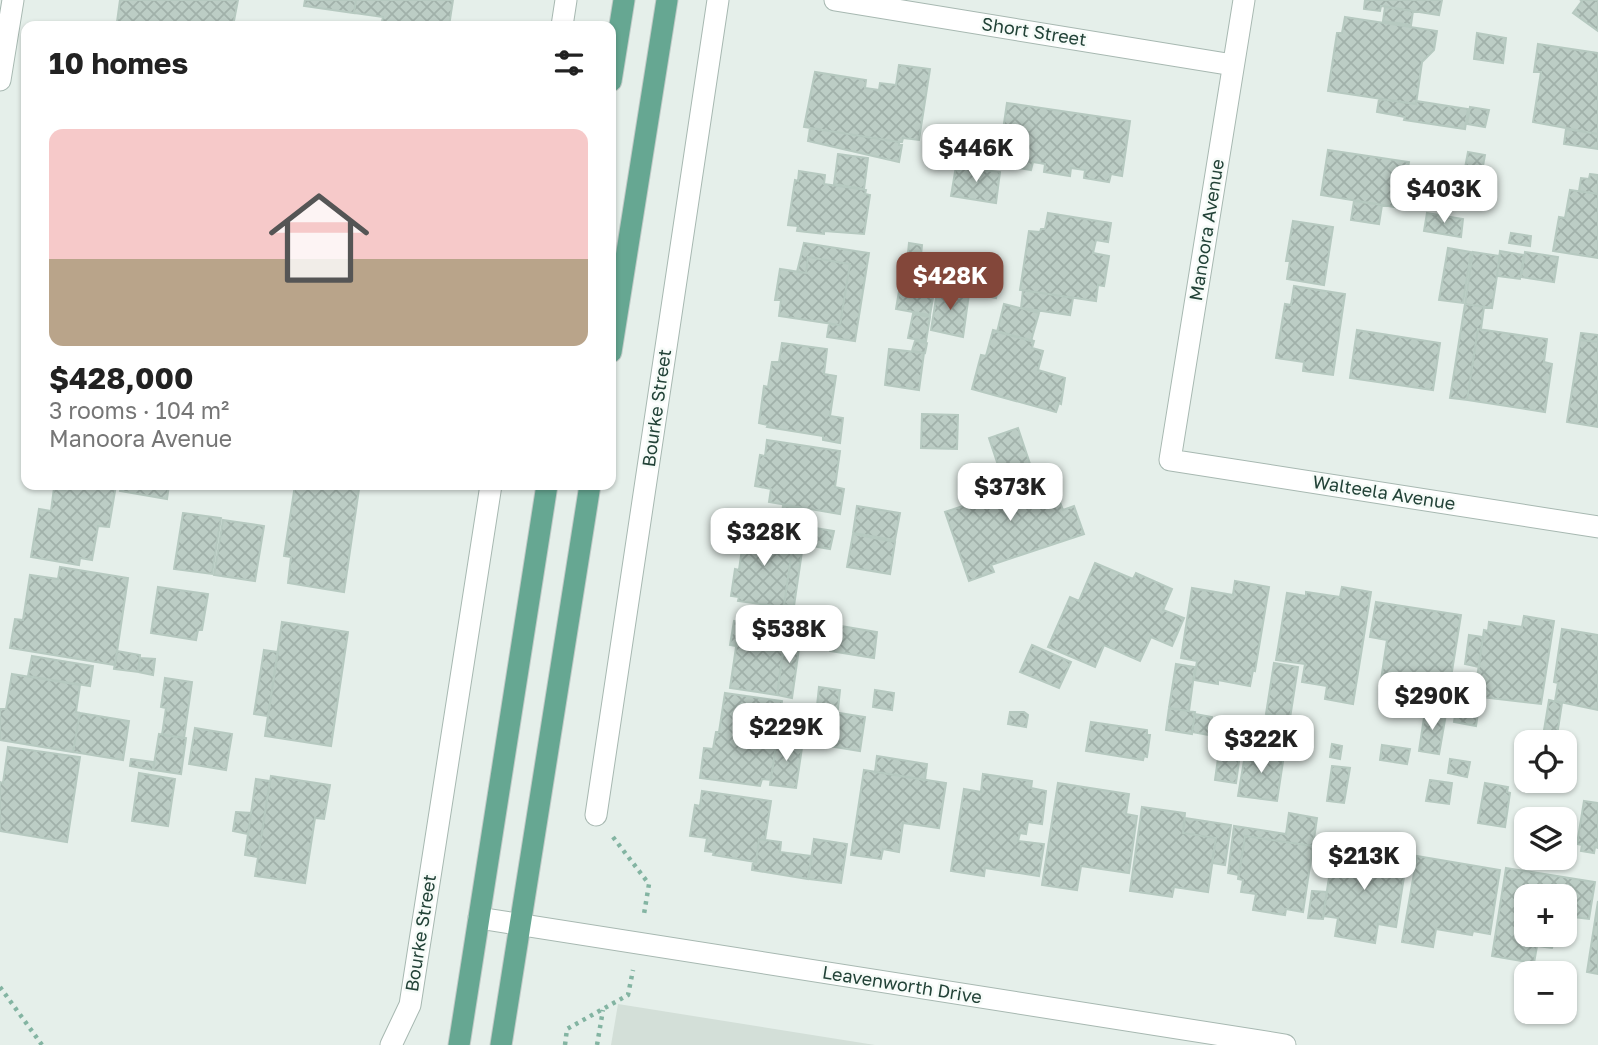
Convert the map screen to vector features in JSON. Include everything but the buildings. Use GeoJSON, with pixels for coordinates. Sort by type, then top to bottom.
{"type":"FeatureCollection","features":[{"type":"Feature","properties":{"kind":"main road"},"geometry":{"type":"LineString","coordinates":[[616,50],[624,0]]}},
{"type":"Feature","properties":{"kind":"main road"},"geometry":{"type":"LineString","coordinates":[[616,321],[667,0]]}},
{"type":"Feature","properties":{"kind":"main road"},"geometry":{"type":"LineString","coordinates":[[459,1045],[546,490]]}},
{"type":"Feature","properties":{"kind":"main road"},"geometry":{"type":"LineString","coordinates":[[500,1045],[589,490]]}},
{"type":"Feature","properties":{"kind":"street"},"geometry":{"type":"LineString","coordinates":[[0,79],[13,0]]}},
{"type":"Feature","properties":{"kind":"street"},"geometry":{"type":"LineString","coordinates":[[563,21],[566,0]]}},
{"type":"Feature","properties":{"kind":"street","name":"Bourke Street"},"geometry":{"type":"LineString","coordinates":[[596,815],[718,0]]}},
{"type":"Feature","properties":{"kind":"street","name":"Short Street"},"geometry":{"type":"LineString","coordinates":[[835,0],[1233,65]]}},
{"type":"Feature","properties":{"kind":"street","name":"Manoora Avenue"},"geometry":{"type":"LineString","coordinates":[[1170,460],[1244,0]]}},
{"type":"Feature","properties":{"kind":"street","name":"Walteela Avenue"},"geometry":{"type":"LineString","coordinates":[[1170,460],[1598,527]]}},
{"type":"Feature","properties":{"kind":"street","name":"Bourke Street"},"geometry":{"type":"LineString","coordinates":[[391,1045],[410,1004],[490,490]]}},
{"type":"Feature","properties":{"kind":"street","name":"Leavenworth Drive"},"geometry":{"type":"LineString","coordinates":[[479,918],[1285,1045]]}},
{"type":"Feature","properties":{"kind":"path"},"geometry":{"type":"LineString","coordinates":[[596,815],[649,884]]}},
{"type":"Feature","properties":{"kind":"path"},"geometry":{"type":"LineString","coordinates":[[0,987],[42,1045]]}},
{"type":"Feature","properties":{"kind":"path"},"geometry":{"type":"LineString","coordinates":[[565,1045],[567,1028],[628,995]]}},
{"type":"Feature","properties":{"kind":"path"},"geometry":{"type":"LineString","coordinates":[[597,1045],[603,1009]]}},
{"type":"Feature","properties":{"kind":"shaded area"},"geometry":{"type":"Polygon","coordinates":[[[618,1004],[875,1045],[611,1045],[618,1004]]]}}]}
